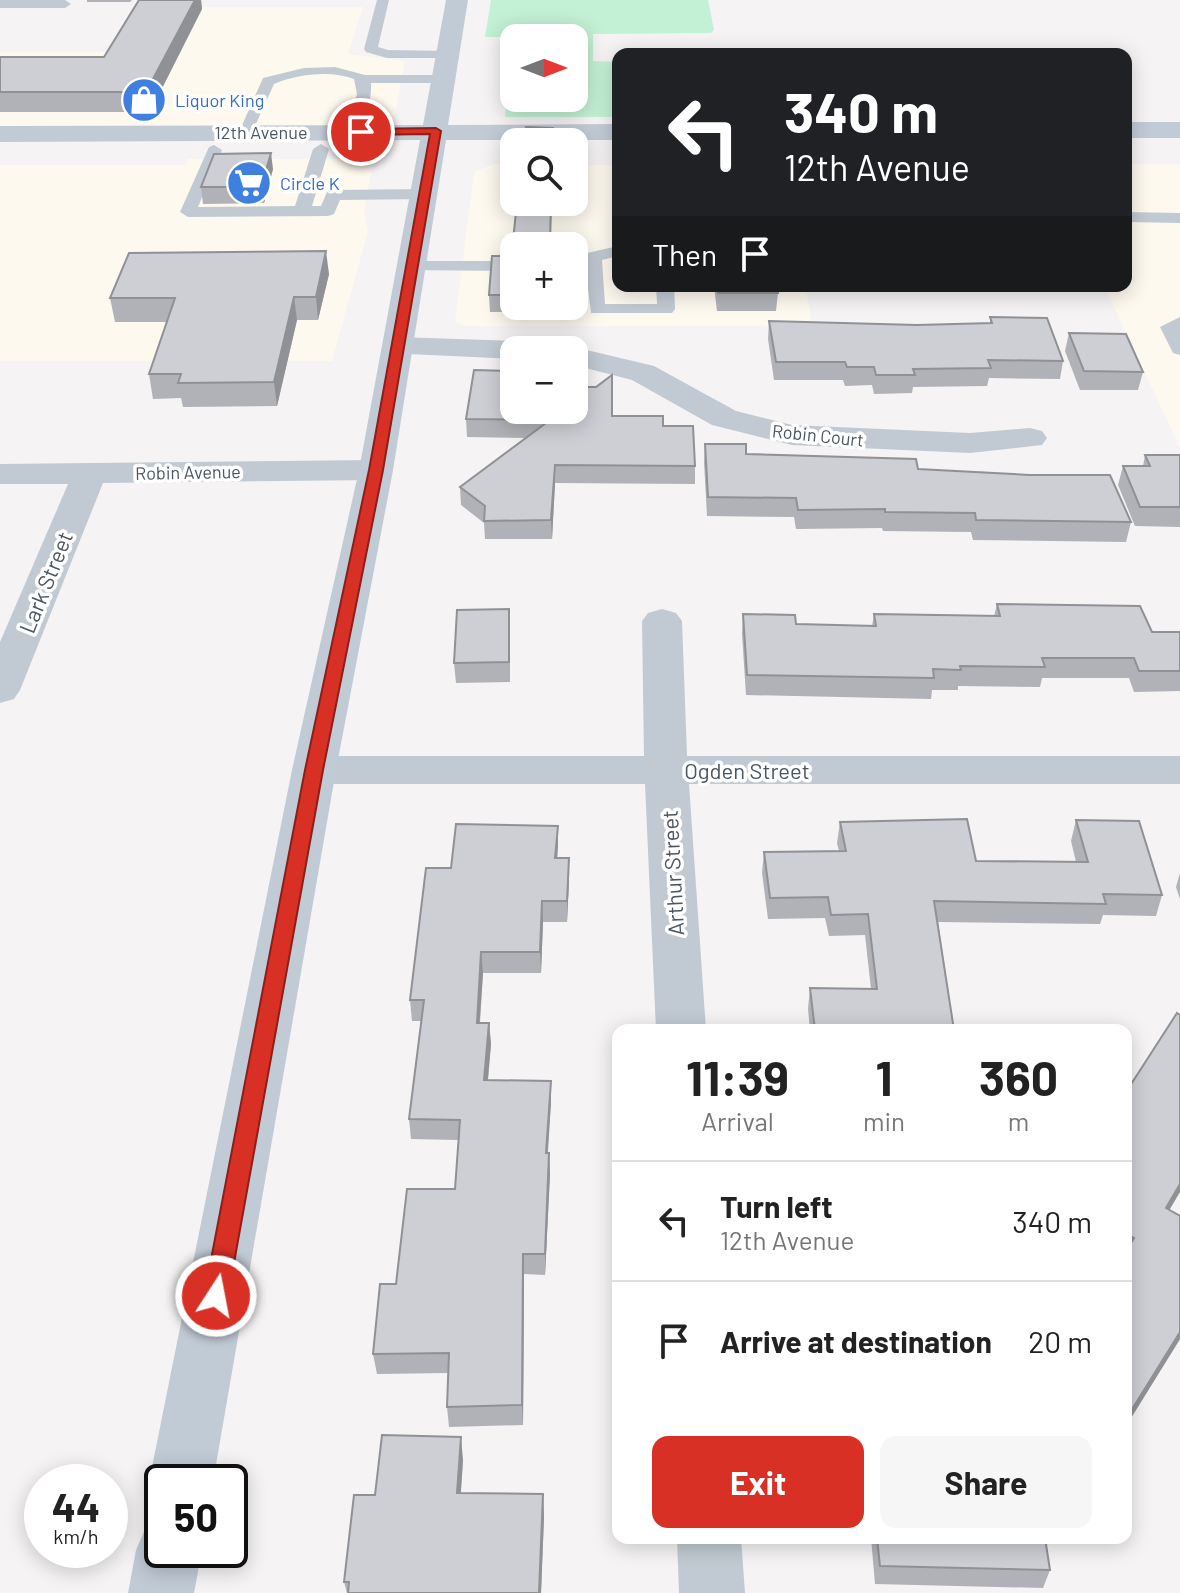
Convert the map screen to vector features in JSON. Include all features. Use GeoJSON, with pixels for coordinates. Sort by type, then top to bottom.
{"type":"FeatureCollection","features":[{"type":"Feature","properties":{"kind":"main road"},"geometry":{"type":"LineString","coordinates":[[184,1464],[314,770],[376,470],[457,0]]}},
{"type":"Feature","properties":{"kind":"main road"},"geometry":{"type":"LineString","coordinates":[[1132,130],[1180,130]]}},
{"type":"Feature","properties":{"kind":"main road","name":"12th Avenue"},"geometry":{"type":"LineString","coordinates":[[0,134],[351,132],[500,147]]}},
{"type":"Feature","properties":{"kind":"main road","name":"12th Avenue"},"geometry":{"type":"LineString","coordinates":[[0,150],[321,149],[434,140],[612,132]]}},
{"type":"Feature","properties":{"kind":"main road"},"geometry":{"type":"LineString","coordinates":[[588,150],[612,150]]}},
{"type":"Feature","properties":{"kind":"main road"},"geometry":{"type":"LineString","coordinates":[[1132,151],[1180,151]]}},
{"type":"Feature","properties":{"kind":"main road"},"geometry":{"type":"LineString","coordinates":[[161,1593],[166,1568]]}},
{"type":"Feature","properties":{"kind":"street"},"geometry":{"type":"LineString","coordinates":[[398,346],[500,349]]}},
{"type":"Feature","properties":{"kind":"street","name":"Robin Court"},"geometry":{"type":"LineString","coordinates":[[588,359],[643,373],[724,418],[792,435],[970,443],[1030,438]]}},
{"type":"Feature","properties":{"kind":"street","name":"Robin Avenue"},"geometry":{"type":"LineString","coordinates":[[0,474],[376,470]]}},
{"type":"Feature","properties":{"kind":"street","name":"Lark Street"},"geometry":{"type":"LineString","coordinates":[[0,690],[90,473]]}},
{"type":"Feature","properties":{"kind":"street","name":"Arthur Street"},"geometry":{"type":"LineString","coordinates":[[662,621],[666,770],[681,1024]]}},
{"type":"Feature","properties":{"kind":"street","name":"Ogden Street"},"geometry":{"type":"LineString","coordinates":[[314,770],[1180,770]]}},
{"type":"Feature","properties":{"kind":"street"},"geometry":{"type":"LineString","coordinates":[[709,1544],[712,1593]]}},
{"type":"Feature","properties":{"kind":"lane"},"geometry":{"type":"LineString","coordinates":[[383,0],[370,46],[376,52],[447,55]]}},
{"type":"Feature","properties":{"kind":"lane"},"geometry":{"type":"LineString","coordinates":[[0,4],[65,4]]}},
{"type":"Feature","properties":{"kind":"lane"},"geometry":{"type":"LineString","coordinates":[[361,76],[387,54]]}},
{"type":"Feature","properties":{"kind":"lane"},"geometry":{"type":"LineString","coordinates":[[246,132],[268,81],[275,77],[304,72],[444,79]]}},
{"type":"Feature","properties":{"kind":"lane"},"geometry":{"type":"LineString","coordinates":[[351,132],[365,87],[361,76]]}},
{"type":"Feature","properties":{"kind":"lane"},"geometry":{"type":"LineString","coordinates":[[302,211],[321,149]]}},
{"type":"Feature","properties":{"kind":"lane"},"geometry":{"type":"LineString","coordinates":[[214,150],[188,212],[328,211],[333,195],[425,194]]}},
{"type":"Feature","properties":{"kind":"lane"},"geometry":{"type":"LineString","coordinates":[[1132,217],[1180,218]]}},
{"type":"Feature","properties":{"kind":"lane"},"geometry":{"type":"LineString","coordinates":[[588,258],[612,252]]}},
{"type":"Feature","properties":{"kind":"lane"},"geometry":{"type":"LineString","coordinates":[[593,257],[597,309],[666,309],[665,292]]}},
{"type":"Feature","properties":{"kind":"lane"},"geometry":{"type":"LineString","coordinates":[[411,266],[500,266]]}},
{"type":"Feature","properties":{"kind":"lane"},"geometry":{"type":"LineString","coordinates":[[1180,322],[1169,327],[1180,349]]}},
{"type":"Feature","properties":{"kind":"shaded area"},"geometry":{"type":"Polygon","coordinates":[[[141,7],[363,7],[348,54],[405,61],[393,125],[0,126],[0,52],[115,52],[141,7]]]}},
{"type":"Feature","properties":{"kind":"shaded area"},"geometry":{"type":"Polygon","coordinates":[[[188,159],[367,159],[373,162],[364,211],[368,231],[332,361],[0,361],[0,165],[185,165],[188,159]]]}},
{"type":"Feature","properties":{"kind":"shaded area"},"geometry":{"type":"Polygon","coordinates":[[[500,164],[500,216],[588,216],[588,165],[612,165],[612,292],[806,292],[813,326],[464,326],[455,321],[474,172],[500,164]]]}},
{"type":"Feature","properties":{"kind":"shaded area"},"geometry":{"type":"Polygon","coordinates":[[[1132,164],[1180,164],[1180,448],[1107,292],[1132,292],[1132,164]]]}},
{"type":"Feature","properties":{"kind":"green space"},"geometry":{"type":"Polygon","coordinates":[[[491,0],[708,0],[714,30],[711,33],[593,34],[593,61],[612,62],[612,117],[505,117],[506,112],[588,112],[588,24],[500,24],[500,37],[485,37],[491,0]]]}},
{"type":"Feature","properties":{"kind":"building"},"geometry":{"type":"Polygon","coordinates":[[[139,0],[195,0],[146,92],[0,92],[0,57],[104,57],[139,0]]]}},
{"type":"Feature","properties":{"kind":"building"},"geometry":{"type":"Polygon","coordinates":[[[271,153],[261,187],[201,187],[214,154],[271,153]]]}},
{"type":"Feature","properties":{"kind":"building"},"geometry":{"type":"Polygon","coordinates":[[[516,216],[551,216],[550,232],[514,232],[516,216]]]}},
{"type":"Feature","properties":{"kind":"building"},"geometry":{"type":"Polygon","coordinates":[[[326,251],[316,297],[294,297],[274,382],[178,383],[181,374],[149,374],[175,298],[110,298],[129,253],[326,251]]]}},
{"type":"Feature","properties":{"kind":"building"},"geometry":{"type":"Polygon","coordinates":[[[492,256],[500,256],[500,295],[489,295],[492,256]]]}},
{"type":"Feature","properties":{"kind":"building"},"geometry":{"type":"Polygon","coordinates":[[[718,292],[778,293],[718,293],[718,292]]]}},
{"type":"Feature","properties":{"kind":"building"},"geometry":{"type":"Polygon","coordinates":[[[990,317],[1047,318],[1063,361],[988,360],[991,368],[913,369],[915,375],[876,375],[874,367],[847,367],[845,362],[776,362],[769,321],[917,325],[992,323],[990,317]]]}},
{"type":"Feature","properties":{"kind":"building"},"geometry":{"type":"Polygon","coordinates":[[[1069,333],[1126,334],[1143,372],[1084,371],[1069,333]]]}},
{"type":"Feature","properties":{"kind":"building"},"geometry":{"type":"Polygon","coordinates":[[[474,370],[500,371],[500,419],[466,419],[474,370]]]}},
{"type":"Feature","properties":{"kind":"building"},"geometry":{"type":"Polygon","coordinates":[[[612,375],[612,416],[663,416],[663,426],[693,426],[695,466],[555,465],[551,520],[484,521],[485,506],[460,487],[545,424],[588,424],[588,387],[596,387],[612,375]]]}},
{"type":"Feature","properties":{"kind":"building"},"geometry":{"type":"Polygon","coordinates":[[[705,444],[746,444],[746,454],[916,459],[918,469],[1030,475],[1110,475],[1131,522],[976,520],[975,513],[885,512],[885,509],[798,510],[796,498],[708,497],[705,444]]]}},
{"type":"Feature","properties":{"kind":"building"},"geometry":{"type":"Polygon","coordinates":[[[1145,455],[1180,455],[1180,507],[1140,507],[1123,466],[1150,466],[1145,455]]]}},
{"type":"Feature","properties":{"kind":"building"},"geometry":{"type":"Polygon","coordinates":[[[997,604],[1140,606],[1152,632],[1180,632],[1180,671],[1139,671],[1134,658],[1042,658],[1045,667],[960,666],[961,670],[933,669],[934,678],[747,675],[743,614],[795,615],[796,624],[876,626],[874,614],[1000,616],[997,604]]]}},
{"type":"Feature","properties":{"kind":"building"},"geometry":{"type":"Polygon","coordinates":[[[509,609],[509,662],[454,663],[457,610],[509,609]]]}},
{"type":"Feature","properties":{"kind":"building"},"geometry":{"type":"Polygon","coordinates":[[[967,819],[976,861],[1088,862],[1076,820],[1139,821],[1162,895],[1103,894],[1106,904],[934,901],[953,1024],[814,1024],[810,988],[877,989],[868,914],[831,915],[828,897],[770,898],[764,852],[846,851],[840,822],[967,819]]]}},
{"type":"Feature","properties":{"kind":"building"},"geometry":{"type":"Polygon","coordinates":[[[456,824],[558,826],[555,858],[569,858],[567,901],[542,901],[540,952],[481,952],[477,1023],[489,1023],[484,1080],[551,1081],[546,1153],[549,1153],[545,1254],[523,1254],[522,1405],[447,1407],[449,1353],[373,1354],[380,1284],[396,1284],[407,1189],[455,1189],[460,1120],[409,1119],[424,1000],[410,1000],[426,868],[451,868],[456,824]]]}},
{"type":"Feature","properties":{"kind":"building"},"geometry":{"type":"Polygon","coordinates":[[[1177,1013],[1180,1015],[1180,1184],[1166,1208],[1180,1216],[1180,1332],[1132,1409],[1134,1238],[1132,1083],[1177,1013]]]}},
{"type":"Feature","properties":{"kind":"building"},"geometry":{"type":"Polygon","coordinates":[[[382,1435],[461,1437],[457,1493],[543,1494],[539,1593],[348,1593],[349,1582],[344,1582],[354,1495],[375,1495],[382,1435]]]}},
{"type":"Feature","properties":{"kind":"building"},"geometry":{"type":"Polygon","coordinates":[[[878,1544],[1046,1544],[1050,1570],[880,1566],[878,1544]]]}},
{"type":"Feature","properties":{"kind":"place","name":"Liquor King"},"geometry":{"type":"Point","coordinates":[144,100]}},
{"type":"Feature","properties":{"kind":"place","name":"Circle K"},"geometry":{"type":"Point","coordinates":[249,183]}},
{"type":"Feature","properties":{"kind":"route"},"geometry":{"type":"LineString","coordinates":[[216,1296],[314,770],[376,470],[436,131],[361,132]]}}]}
